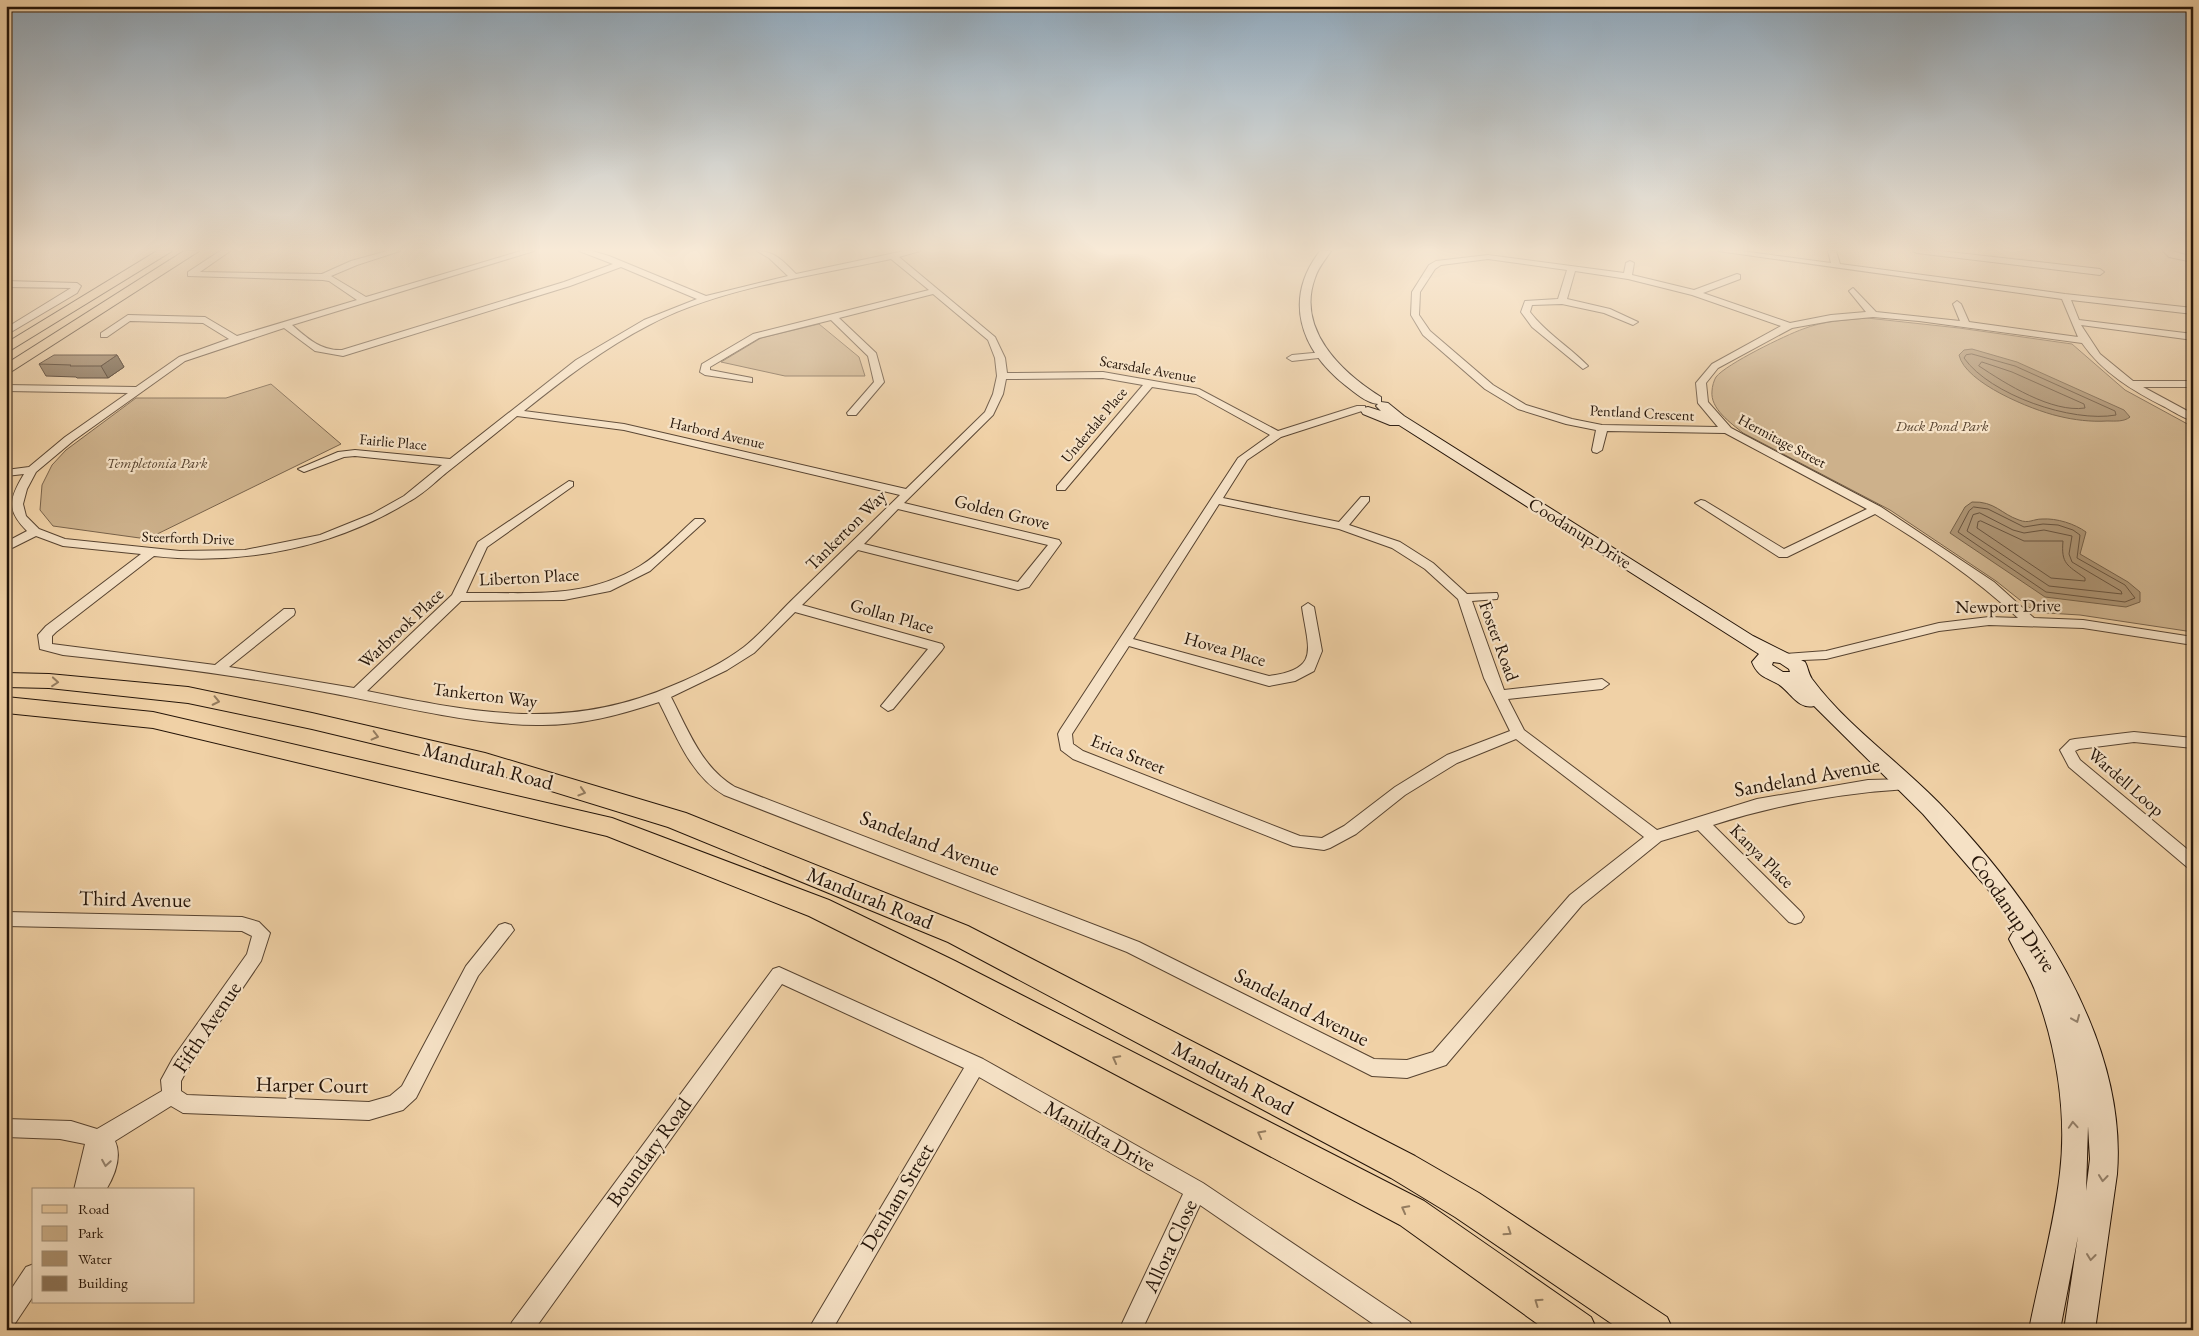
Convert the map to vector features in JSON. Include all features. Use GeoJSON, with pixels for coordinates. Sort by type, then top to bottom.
{"type":"FeatureCollection","features":[{"type":"Feature","properties":{"kind":"highway","name":"Mandurah Road"},"geometry":{"type":"LineString","coordinates":[[6,680],[49,681],[188,695],[312,721],[485,762],[677,820],[967,938],[1411,1172],[1468,1205],[1654,1330]]}},
{"type":"Feature","properties":{"kind":"highway","name":"Mandurah Road"},"geometry":{"type":"LineString","coordinates":[[6,705],[153,720],[612,828],[819,908],[946,970],[1412,1213],[1578,1330]]}},
{"type":"Feature","properties":{"kind":"main road"},"geometry":{"type":"LineString","coordinates":[[6,349],[64,313]]}},
{"type":"Feature","properties":{"kind":"main road"},"geometry":{"type":"LineString","coordinates":[[6,371],[95,313]]}},
{"type":"Feature","properties":{"kind":"main road","name":"Coodanup Drive"},"geometry":{"type":"LineString","coordinates":[[1301,313],[1302,322],[1308,339],[1321,355],[1354,387],[1369,406],[1734,638],[1761,662],[1768,672],[1789,668]]}},
{"type":"Feature","properties":{"kind":"main road","name":"Coodanup Drive"},"geometry":{"type":"LineString","coordinates":[[1306,313],[1306,319],[1321,355]]}},
{"type":"Feature","properties":{"kind":"main road","name":"Coodanup Drive"},"geometry":{"type":"LineString","coordinates":[[1369,406],[1399,419],[1789,668],[1822,704],[1967,846],[2012,912],[2040,947],[2078,1024],[2094,1076],[2103,1117],[2104,1178],[2097,1209],[2079,1330]]}},
{"type":"Feature","properties":{"kind":"main road","name":"Coodanup Drive"},"geometry":{"type":"LineString","coordinates":[[2012,912],[2052,1001],[2064,1044],[2071,1088],[2074,1138],[2072,1192],[2044,1330]]}},
{"type":"Feature","properties":{"kind":"main road"},"geometry":{"type":"LineString","coordinates":[[2072,1192],[2097,1209]]}},
{"type":"Feature","properties":{"kind":"street"},"geometry":{"type":"LineString","coordinates":[[6,332],[38,313]]}},
{"type":"Feature","properties":{"kind":"street"},"geometry":{"type":"LineString","coordinates":[[6,547],[35,532],[20,517],[17,504],[21,489],[32,470],[53,451],[136,390],[182,359],[236,339],[324,313]]}},
{"type":"Feature","properties":{"kind":"street"},"geometry":{"type":"LineString","coordinates":[[286,325],[318,351],[333,354],[343,353],[472,313]]}},
{"type":"Feature","properties":{"kind":"street","name":"Steerforth Drive"},"geometry":{"type":"LineString","coordinates":[[35,532],[63,542],[150,553],[210,556],[246,554],[323,538],[376,516],[408,498],[517,414],[568,370],[600,348],[647,322],[669,313]]}},
{"type":"Feature","properties":{"kind":"street"},"geometry":{"type":"LineString","coordinates":[[749,380],[705,372],[704,366],[756,336],[843,313]]}},
{"type":"Feature","properties":{"kind":"street","name":"Tankerton Way"},"geometry":{"type":"LineString","coordinates":[[150,553],[51,629],[45,635],[45,646],[63,650],[219,668],[508,719],[542,720],[593,715],[664,697],[719,670],[741,655],[794,607],[854,545],[989,413],[1000,391],[1003,376],[999,352],[992,339],[962,313]]}},
{"type":"Feature","properties":{"kind":"street","name":"Pentland Crescent"},"geometry":{"type":"LineString","coordinates":[[1414,313],[1426,333],[1490,387],[1522,407],[1570,422],[1602,428],[1727,430]]}},
{"type":"Feature","properties":{"kind":"street"},"geometry":{"type":"LineString","coordinates":[[1526,313],[1535,325],[1560,344],[1583,366]]}},
{"type":"Feature","properties":{"kind":"street"},"geometry":{"type":"LineString","coordinates":[[1613,313],[1633,322]]}},
{"type":"Feature","properties":{"kind":"street","name":"Pentland Crescent"},"geometry":{"type":"LineString","coordinates":[[1753,313],[1789,326]]}},
{"type":"Feature","properties":{"kind":"street"},"geometry":{"type":"LineString","coordinates":[[1961,313],[1966,324]]}},
{"type":"Feature","properties":{"kind":"street"},"geometry":{"type":"LineString","coordinates":[[2072,313],[2085,341],[2109,368],[2132,384],[2193,418]]}},
{"type":"Feature","properties":{"kind":"street","name":"Hermitage Street"},"geometry":{"type":"LineString","coordinates":[[2029,621],[1990,585],[1930,542],[1877,509],[1727,430],[1703,403],[1700,383],[1715,366],[1789,326],[1809,320],[1874,314],[1966,324],[2085,341]]}},
{"type":"Feature","properties":{"kind":"street"},"geometry":{"type":"LineString","coordinates":[[832,316],[873,355],[879,382],[852,413]]}},
{"type":"Feature","properties":{"kind":"street"},"geometry":{"type":"LineString","coordinates":[[104,335],[128,318],[205,320],[236,339]]}},
{"type":"Feature","properties":{"kind":"street"},"geometry":{"type":"LineString","coordinates":[[2076,322],[2193,337]]}},
{"type":"Feature","properties":{"kind":"street"},"geometry":{"type":"LineString","coordinates":[[1292,358],[1321,355]]}},
{"type":"Feature","properties":{"kind":"street","name":"Scarsdale Avenue"},"geometry":{"type":"LineString","coordinates":[[1003,376],[1103,375],[1199,392],[1277,435]]}},
{"type":"Feature","properties":{"kind":"street","name":"Underdale Place"},"geometry":{"type":"LineString","coordinates":[[1061,488],[1150,382]]}},
{"type":"Feature","properties":{"kind":"street"},"geometry":{"type":"LineString","coordinates":[[2132,384],[2193,384]]}},
{"type":"Feature","properties":{"kind":"street"},"geometry":{"type":"LineString","coordinates":[[6,388],[136,390]]}},
{"type":"Feature","properties":{"kind":"street","name":"Erica Street"},"geometry":{"type":"LineString","coordinates":[[1369,406],[1277,435],[1243,458],[1064,734],[1066,746],[1078,755],[1299,842],[1324,844],[1350,830],[1400,791],[1452,759],[1518,734]]}},
{"type":"Feature","properties":{"kind":"street","name":"Harbord Avenue"},"geometry":{"type":"LineString","coordinates":[[517,414],[624,427],[908,493]]}},
{"type":"Feature","properties":{"kind":"street"},"geometry":{"type":"LineString","coordinates":[[1597,450],[1602,428]]}},
{"type":"Feature","properties":{"kind":"street","name":"Fairlie Place"},"geometry":{"type":"LineString","coordinates":[[304,469],[342,454],[354,453],[453,463]]}},
{"type":"Feature","properties":{"kind":"street"},"geometry":{"type":"LineString","coordinates":[[6,473],[32,470]]}},
{"type":"Feature","properties":{"kind":"street","name":"Warbrook Place"},"geometry":{"type":"LineString","coordinates":[[357,693],[458,597],[482,545],[569,484]]}},
{"type":"Feature","properties":{"kind":"street"},"geometry":{"type":"LineString","coordinates":[[1342,526],[1365,499]]}},
{"type":"Feature","properties":{"kind":"street","name":"Foster Road"},"geometry":{"type":"LineString","coordinates":[[1216,500],[1342,526],[1396,545],[1416,556],[1464,598],[1491,678],[1518,734],[1654,837]]}},
{"type":"Feature","properties":{"kind":"street"},"geometry":{"type":"LineString","coordinates":[[1701,503],[1783,554],[1877,509]]}},
{"type":"Feature","properties":{"kind":"street","name":"Golden Grove"},"geometry":{"type":"LineString","coordinates":[[854,545],[1018,586],[1025,584],[1055,543],[896,505]]}},
{"type":"Feature","properties":{"kind":"street","name":"Liberton Place"},"geometry":{"type":"LineString","coordinates":[[458,597],[564,596],[606,588],[646,568],[699,521]]}},
{"type":"Feature","properties":{"kind":"street"},"geometry":{"type":"LineString","coordinates":[[1464,598],[1492,596]]}},
{"type":"Feature","properties":{"kind":"street","name":"Gollan Place"},"geometry":{"type":"LineString","coordinates":[[794,607],[937,647],[888,706]]}},
{"type":"Feature","properties":{"kind":"street","name":"Hovea Place"},"geometry":{"type":"LineString","coordinates":[[1126,641],[1269,681],[1295,677],[1309,668],[1315,651],[1308,607]]}},
{"type":"Feature","properties":{"kind":"street"},"geometry":{"type":"LineString","coordinates":[[219,668],[288,612]]}},
{"type":"Feature","properties":{"kind":"street","name":"Newport Drive"},"geometry":{"type":"LineString","coordinates":[[1789,668],[1826,655],[1939,627],[1989,621],[2029,621],[2101,626],[2193,641]]}},
{"type":"Feature","properties":{"kind":"street"},"geometry":{"type":"LineString","coordinates":[[1499,695],[1602,684]]}},
{"type":"Feature","properties":{"kind":"street","name":"Sandeland Avenue"},"geometry":{"type":"LineString","coordinates":[[664,697],[703,769],[713,780],[733,793],[796,815],[1133,946],[1372,1067],[1406,1069],[1439,1059],[1576,900],[1654,837],[1757,805],[1868,786],[1902,784]]}},
{"type":"Feature","properties":{"kind":"street","name":"Wardell Loop"},"geometry":{"type":"LineString","coordinates":[[2193,743],[2134,737],[2075,744],[2067,750],[2074,763],[2193,863]]}},
{"type":"Feature","properties":{"kind":"street","name":"Kanya Place"},"geometry":{"type":"LineString","coordinates":[[1701,823],[1795,917]]}},
{"type":"Feature","properties":{"kind":"street","name":"Third Avenue"},"geometry":{"type":"LineString","coordinates":[[6,919],[242,924],[253,927],[261,933]]}},
{"type":"Feature","properties":{"kind":"street","name":"Harper Court"},"geometry":{"type":"LineString","coordinates":[[172,1095],[183,1104],[369,1111],[396,1104],[409,1092],[472,971],[505,930]]}},
{"type":"Feature","properties":{"kind":"street","name":"Fifth Avenue"},"geometry":{"type":"LineString","coordinates":[[95,1142],[172,1095],[171,1080],[254,956],[261,933]]}},
{"type":"Feature","properties":{"kind":"street","name":"Manildra Drive"},"geometry":{"type":"LineString","coordinates":[[779,974],[976,1065],[1196,1190],[1402,1330]]}},
{"type":"Feature","properties":{"kind":"street","name":"Boundary Road"},"geometry":{"type":"LineString","coordinates":[[520,1330],[779,974]]}},
{"type":"Feature","properties":{"kind":"street","name":"Denham Street"},"geometry":{"type":"LineString","coordinates":[[819,1330],[976,1065]]}},
{"type":"Feature","properties":{"kind":"street"},"geometry":{"type":"LineString","coordinates":[[6,1128],[88,1134],[95,1142],[108,1147],[108,1162],[103,1178],[96,1188]]}},
{"type":"Feature","properties":{"kind":"street"},"geometry":{"type":"LineString","coordinates":[[84,1188],[95,1142]]}},
{"type":"Feature","properties":{"kind":"street","name":"Allora Close"},"geometry":{"type":"LineString","coordinates":[[1130,1330],[1196,1190]]}},
{"type":"Feature","properties":{"kind":"street"},"geometry":{"type":"LineString","coordinates":[[6,1317],[32,1279]]}},
{"type":"Feature","properties":{"kind":"green space","name":"Duck Pond Park"},"geometry":{"type":"Polygon","coordinates":[[[1867,318],[1959,328],[2072,344],[2125,390],[2193,427],[2193,632],[2080,615],[2047,613],[2030,608],[1996,581],[1890,510],[1743,433],[1722,415],[1714,404],[1712,389],[1716,377],[1731,365],[1757,350],[1811,326],[1835,321],[1867,318]]]}},
{"type":"Feature","properties":{"kind":"green space"},"geometry":{"type":"Polygon","coordinates":[[[819,324],[859,357],[865,376],[785,376],[721,362],[761,338],[819,324]]]}},
{"type":"Feature","properties":{"kind":"green space","name":"Templetonia Park"},"geometry":{"type":"Polygon","coordinates":[[[271,384],[341,444],[147,539],[53,526],[40,510],[42,485],[52,465],[66,450],[136,398],[226,398],[271,384]]]}},
{"type":"Feature","properties":{"kind":"water"},"geometry":{"type":"Polygon","coordinates":[[[1972,349],[2017,362],[2124,410],[2130,417],[2125,420],[2116,421],[2076,420],[2032,408],[2001,394],[1973,376],[1959,355],[1964,350],[1972,349]]]}},
{"type":"Feature","properties":{"kind":"water"},"geometry":{"type":"Polygon","coordinates":[[[1972,502],[1987,504],[2022,521],[2054,519],[2082,529],[2086,532],[2080,554],[2128,582],[2140,592],[2140,602],[2126,607],[2045,597],[1950,533],[1965,507],[1972,502]]]}},
{"type":"Feature","properties":{"kind":"building"},"geometry":{"type":"Polygon","coordinates":[[[54,355],[117,355],[101,366],[39,364],[54,355]]]}}]}
